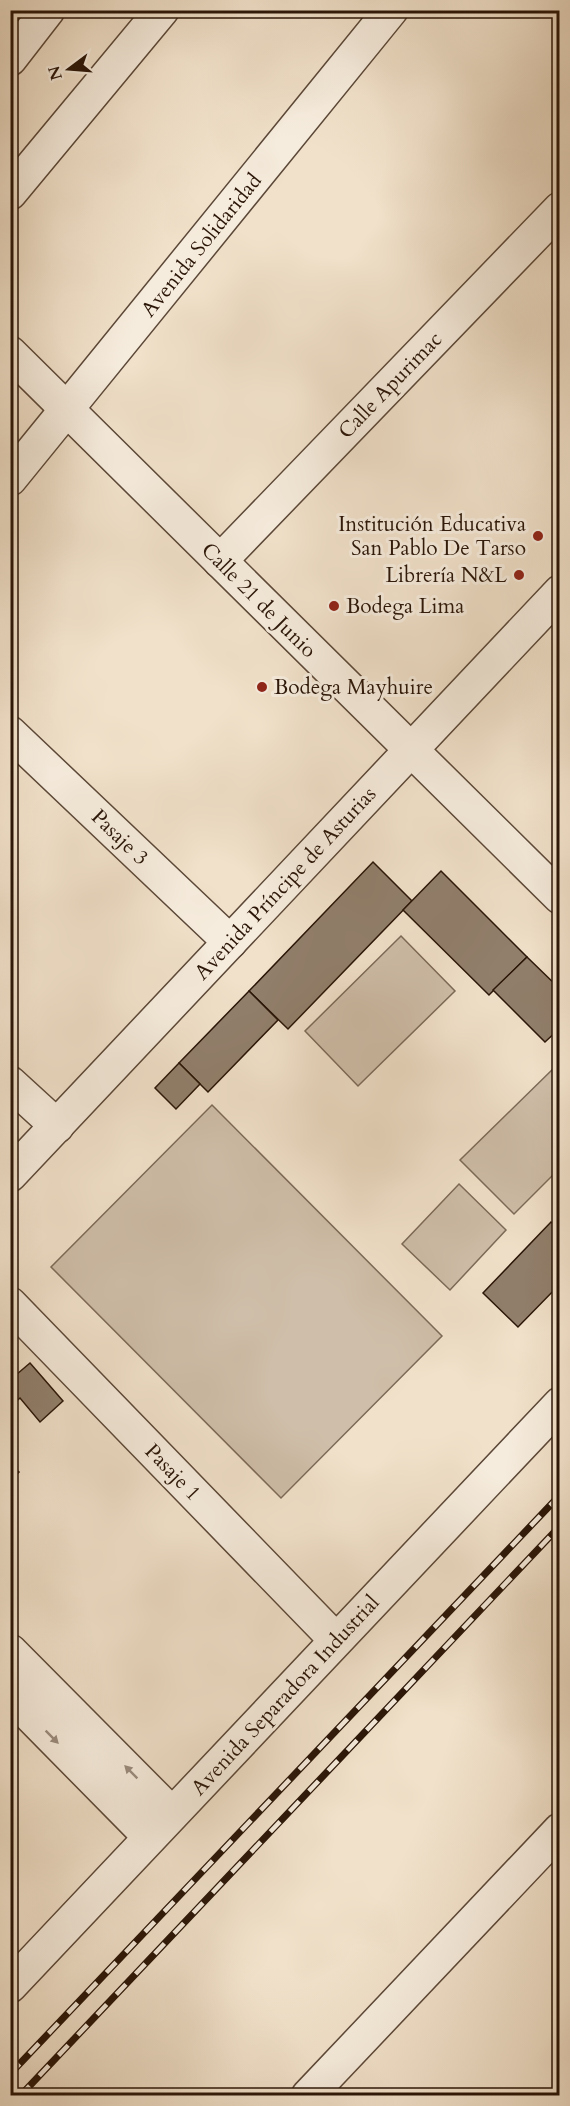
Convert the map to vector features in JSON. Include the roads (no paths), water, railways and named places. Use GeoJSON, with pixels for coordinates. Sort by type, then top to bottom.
{"type":"FeatureCollection","features":[{"type":"Feature","properties":{"kind":"street"},"geometry":{"type":"LineString","coordinates":[[10,59],[48,10]]}},
{"type":"Feature","properties":{"kind":"street"},"geometry":{"type":"LineString","coordinates":[[10,194],[162,10]]}},
{"type":"Feature","properties":{"kind":"street","name":"Avenida Solidaridad"},"geometry":{"type":"LineString","coordinates":[[10,479],[391,10]]}},
{"type":"Feature","properties":{"kind":"street","name":"Calle Apurimac"},"geometry":{"type":"LineString","coordinates":[[220,561],[560,209]]}},
{"type":"Feature","properties":{"kind":"street","name":"Calle 21 de Junio"},"geometry":{"type":"LineString","coordinates":[[10,353],[560,897]]}},
{"type":"Feature","properties":{"kind":"street","name":"Avenida Príncipe de Asturias"},"geometry":{"type":"LineString","coordinates":[[10,1175],[560,592]]}},
{"type":"Feature","properties":{"kind":"street","name":"Pasaje 3"},"geometry":{"type":"LineString","coordinates":[[10,733],[230,942]]}},
{"type":"Feature","properties":{"kind":"street"},"geometry":{"type":"LineString","coordinates":[[10,1083],[57,1126]]}},
{"type":"Feature","properties":{"kind":"street","name":"Pasaje 1"},"geometry":{"type":"LineString","coordinates":[[10,1304],[336,1640]]}},
{"type":"Feature","properties":{"kind":"street","name":"Avenida Separadora Industrial"},"geometry":{"type":"LineString","coordinates":[[10,1986],[560,1404]]}},
{"type":"Feature","properties":{"kind":"street"},"geometry":{"type":"LineString","coordinates":[[10,1651],[161,1826]]}},
{"type":"Feature","properties":{"kind":"street"},"geometry":{"type":"LineString","coordinates":[[10,1695],[161,1826]]}},
{"type":"Feature","properties":{"kind":"street"},"geometry":{"type":"LineString","coordinates":[[308,2096],[560,1830]]}},
{"type":"Feature","properties":{"kind":"railway"},"geometry":{"type":"LineString","coordinates":[[10,2074],[560,1495]]}},
{"type":"Feature","properties":{"kind":"railway"},"geometry":{"type":"LineString","coordinates":[[20,2096],[560,1526]]}},
{"type":"Feature","properties":{"kind":"place","name":"Institución Educativa San Pablo De Tarso"},"geometry":{"type":"Point","coordinates":[538,536]}},
{"type":"Feature","properties":{"kind":"place","name":"Librería N&L"},"geometry":{"type":"Point","coordinates":[519,575]}},
{"type":"Feature","properties":{"kind":"place","name":"Bodega Lima"},"geometry":{"type":"Point","coordinates":[334,606]}},
{"type":"Feature","properties":{"kind":"place","name":"Bodega Mayhuire"},"geometry":{"type":"Point","coordinates":[262,687]}}]}
